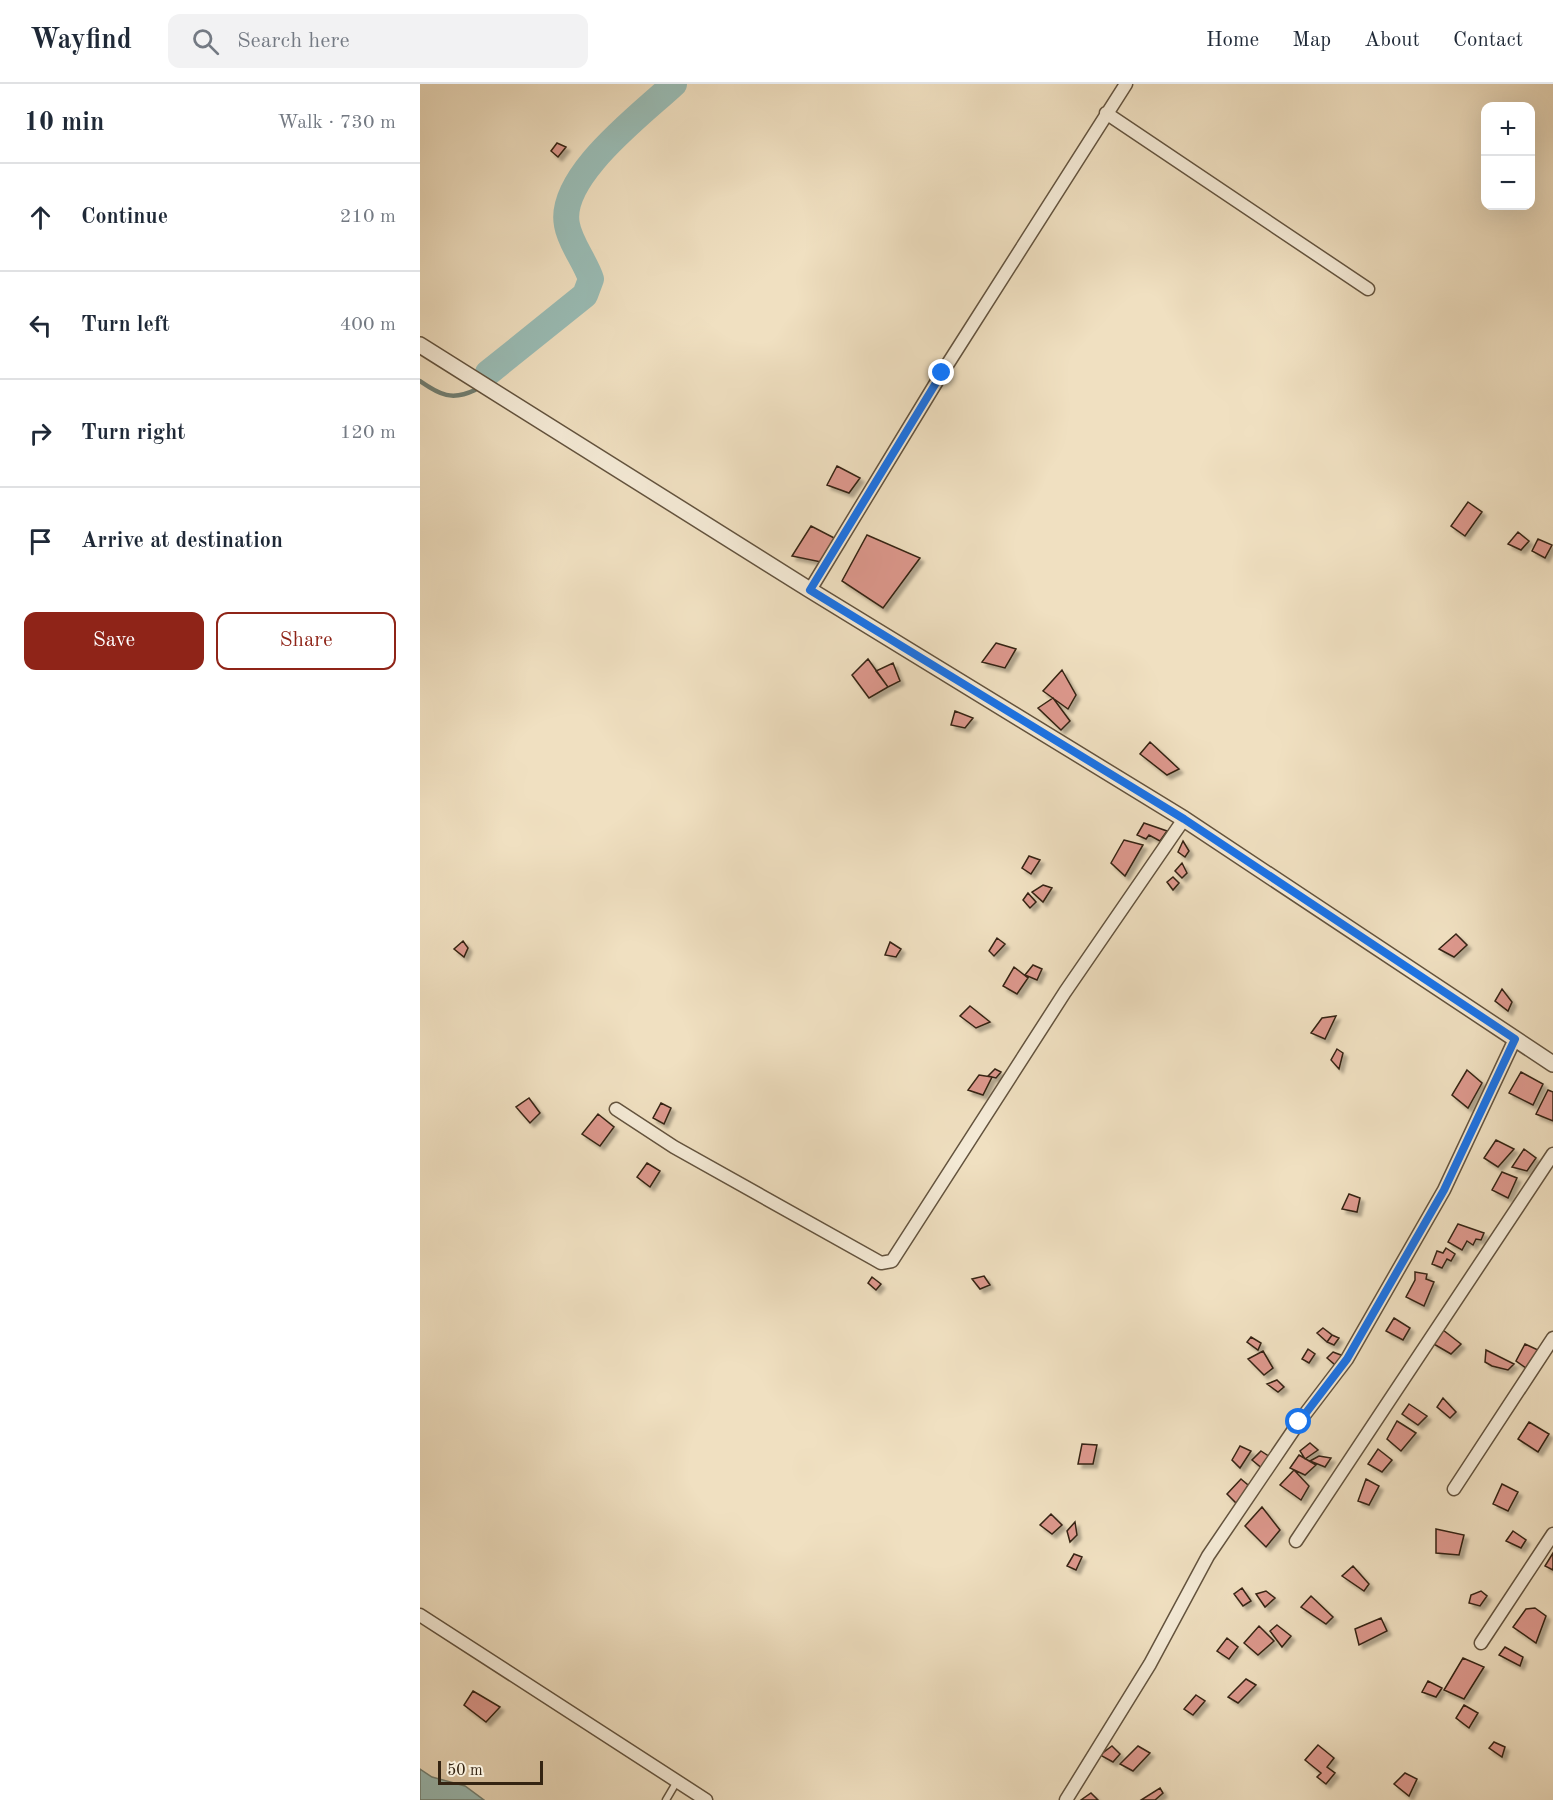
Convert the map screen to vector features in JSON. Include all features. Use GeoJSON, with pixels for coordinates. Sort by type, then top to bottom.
{"type":"FeatureCollection","features":[{"type":"Feature","properties":{"kind":"street"},"geometry":{"type":"LineString","coordinates":[[810,590],[942,373],[1126,84]]}},
{"type":"Feature","properties":{"kind":"street"},"geometry":{"type":"LineString","coordinates":[[1106,113],[1368,290]]}},
{"type":"Feature","properties":{"kind":"street"},"geometry":{"type":"LineString","coordinates":[[420,345],[810,590],[1184,819],[1553,1064]]}},
{"type":"Feature","properties":{"kind":"street"},"geometry":{"type":"LineString","coordinates":[[616,1109],[674,1148],[881,1263],[892,1261],[1065,992],[1184,819]]}},
{"type":"Feature","properties":{"kind":"street"},"geometry":{"type":"LineString","coordinates":[[1066,1800],[1172,1627],[1208,1556],[1299,1422],[1347,1359],[1444,1190],[1515,1039]]}},
{"type":"Feature","properties":{"kind":"street"},"geometry":{"type":"LineString","coordinates":[[1296,1541],[1553,1154]]}},
{"type":"Feature","properties":{"kind":"street"},"geometry":{"type":"LineString","coordinates":[[1454,1489],[1553,1338]]}},
{"type":"Feature","properties":{"kind":"street"},"geometry":{"type":"LineString","coordinates":[[1480,1643],[1553,1533]]}},
{"type":"Feature","properties":{"kind":"street"},"geometry":{"type":"LineString","coordinates":[[420,1615],[676,1783],[706,1800]]}},
{"type":"Feature","properties":{"kind":"lane"},"geometry":{"type":"LineString","coordinates":[[666,1800],[676,1783]]}},
{"type":"Feature","properties":{"kind":"water"},"geometry":{"type":"Polygon","coordinates":[[[420,1769],[432,1777],[465,1786],[484,1800],[420,1800],[420,1769]]]}},
{"type":"Feature","properties":{"kind":"building"},"geometry":{"type":"Polygon","coordinates":[[[557,143],[566,147],[558,157],[551,151],[557,143]]]}},
{"type":"Feature","properties":{"kind":"building"},"geometry":{"type":"Polygon","coordinates":[[[837,466],[860,478],[849,493],[827,485],[837,466]]]}},
{"type":"Feature","properties":{"kind":"building"},"geometry":{"type":"Polygon","coordinates":[[[1468,502],[1482,512],[1465,536],[1451,526],[1468,502]]]}},
{"type":"Feature","properties":{"kind":"building"},"geometry":{"type":"Polygon","coordinates":[[[811,526],[840,541],[821,562],[792,556],[811,526]]]}},
{"type":"Feature","properties":{"kind":"building"},"geometry":{"type":"Polygon","coordinates":[[[1518,532],[1529,541],[1521,550],[1508,544],[1518,532]]]}},
{"type":"Feature","properties":{"kind":"building"},"geometry":{"type":"Polygon","coordinates":[[[867,535],[920,558],[883,608],[842,581],[867,535]]]}},
{"type":"Feature","properties":{"kind":"building"},"geometry":{"type":"Polygon","coordinates":[[[1538,539],[1552,545],[1545,558],[1532,551],[1538,539]]]}},
{"type":"Feature","properties":{"kind":"building"},"geometry":{"type":"Polygon","coordinates":[[[996,643],[1016,649],[1005,668],[982,662],[996,643]]]}},
{"type":"Feature","properties":{"kind":"building"},"geometry":{"type":"Polygon","coordinates":[[[868,659],[888,687],[869,698],[852,675],[868,659]]]}},
{"type":"Feature","properties":{"kind":"building"},"geometry":{"type":"Polygon","coordinates":[[[893,663],[900,681],[888,687],[876,671],[893,663]]]}},
{"type":"Feature","properties":{"kind":"building"},"geometry":{"type":"Polygon","coordinates":[[[1062,670],[1076,695],[1068,709],[1043,691],[1062,670]]]}},
{"type":"Feature","properties":{"kind":"building"},"geometry":{"type":"Polygon","coordinates":[[[1053,698],[1070,721],[1061,730],[1038,708],[1053,698]]]}},
{"type":"Feature","properties":{"kind":"building"},"geometry":{"type":"Polygon","coordinates":[[[955,711],[973,718],[965,728],[951,725],[955,711]]]}},
{"type":"Feature","properties":{"kind":"building"},"geometry":{"type":"Polygon","coordinates":[[[1150,742],[1179,769],[1167,775],[1140,754],[1150,742]]]}},
{"type":"Feature","properties":{"kind":"building"},"geometry":{"type":"Polygon","coordinates":[[[1144,823],[1167,831],[1160,841],[1149,835],[1146,839],[1137,835],[1144,823]]]}},
{"type":"Feature","properties":{"kind":"building"},"geometry":{"type":"Polygon","coordinates":[[[1124,840],[1143,845],[1125,876],[1111,863],[1124,840]]]}},
{"type":"Feature","properties":{"kind":"building"},"geometry":{"type":"Polygon","coordinates":[[[1183,841],[1189,851],[1185,857],[1178,852],[1183,841]]]}},
{"type":"Feature","properties":{"kind":"building"},"geometry":{"type":"Polygon","coordinates":[[[1029,856],[1040,860],[1031,874],[1022,868],[1029,856]]]}},
{"type":"Feature","properties":{"kind":"building"},"geometry":{"type":"Polygon","coordinates":[[[1182,863],[1187,873],[1182,878],[1175,871],[1182,863]]]}},
{"type":"Feature","properties":{"kind":"building"},"geometry":{"type":"Polygon","coordinates":[[[1173,877],[1179,883],[1173,890],[1167,882],[1173,877]]]}},
{"type":"Feature","properties":{"kind":"building"},"geometry":{"type":"Polygon","coordinates":[[[1043,885],[1052,888],[1043,902],[1032,892],[1043,885]]]}},
{"type":"Feature","properties":{"kind":"building"},"geometry":{"type":"Polygon","coordinates":[[[1028,893],[1036,902],[1030,908],[1023,900],[1028,893]]]}},
{"type":"Feature","properties":{"kind":"building"},"geometry":{"type":"Polygon","coordinates":[[[1456,934],[1467,945],[1454,957],[1439,949],[1456,934]]]}},
{"type":"Feature","properties":{"kind":"building"},"geometry":{"type":"Polygon","coordinates":[[[997,938],[1005,944],[994,956],[989,951],[997,938]]]}},
{"type":"Feature","properties":{"kind":"building"},"geometry":{"type":"Polygon","coordinates":[[[463,941],[468,948],[464,957],[454,949],[463,941]]]}},
{"type":"Feature","properties":{"kind":"building"},"geometry":{"type":"Polygon","coordinates":[[[890,942],[901,949],[896,957],[885,955],[890,942]]]}},
{"type":"Feature","properties":{"kind":"building"},"geometry":{"type":"Polygon","coordinates":[[[1033,965],[1042,969],[1037,980],[1025,975],[1033,965]]]}},
{"type":"Feature","properties":{"kind":"building"},"geometry":{"type":"Polygon","coordinates":[[[1014,967],[1028,978],[1017,994],[1003,986],[1014,967]]]}},
{"type":"Feature","properties":{"kind":"building"},"geometry":{"type":"Polygon","coordinates":[[[1502,989],[1512,1002],[1508,1011],[1495,1001],[1502,989]]]}},
{"type":"Feature","properties":{"kind":"building"},"geometry":{"type":"Polygon","coordinates":[[[970,1006],[990,1022],[976,1028],[960,1016],[970,1006]]]}},
{"type":"Feature","properties":{"kind":"building"},"geometry":{"type":"Polygon","coordinates":[[[1336,1016],[1325,1039],[1311,1033],[1322,1018],[1336,1016]]]}},
{"type":"Feature","properties":{"kind":"building"},"geometry":{"type":"Polygon","coordinates":[[[1337,1049],[1343,1053],[1339,1069],[1331,1060],[1337,1049]]]}},
{"type":"Feature","properties":{"kind":"building"},"geometry":{"type":"Polygon","coordinates":[[[995,1069],[1001,1072],[996,1078],[988,1076],[995,1069]]]}},
{"type":"Feature","properties":{"kind":"building"},"geometry":{"type":"Polygon","coordinates":[[[1467,1070],[1482,1083],[1468,1108],[1452,1095],[1467,1070]]]}},
{"type":"Feature","properties":{"kind":"building"},"geometry":{"type":"Polygon","coordinates":[[[1521,1072],[1543,1084],[1533,1105],[1509,1093],[1521,1072]]]}},
{"type":"Feature","properties":{"kind":"building"},"geometry":{"type":"Polygon","coordinates":[[[979,1075],[992,1077],[983,1095],[968,1090],[979,1075]]]}},
{"type":"Feature","properties":{"kind":"building"},"geometry":{"type":"Polygon","coordinates":[[[1548,1090],[1553,1092],[1553,1121],[1536,1114],[1548,1090]]]}},
{"type":"Feature","properties":{"kind":"building"},"geometry":{"type":"Polygon","coordinates":[[[529,1098],[540,1113],[530,1123],[516,1107],[529,1098]]]}},
{"type":"Feature","properties":{"kind":"building"},"geometry":{"type":"Polygon","coordinates":[[[661,1103],[671,1108],[664,1124],[653,1118],[661,1103]]]}},
{"type":"Feature","properties":{"kind":"building"},"geometry":{"type":"Polygon","coordinates":[[[598,1114],[614,1127],[600,1146],[582,1134],[598,1114]]]}},
{"type":"Feature","properties":{"kind":"building"},"geometry":{"type":"Polygon","coordinates":[[[1496,1140],[1514,1149],[1498,1167],[1484,1158],[1496,1140]]]}},
{"type":"Feature","properties":{"kind":"building"},"geometry":{"type":"Polygon","coordinates":[[[1524,1149],[1536,1158],[1527,1171],[1512,1167],[1524,1149]]]}},
{"type":"Feature","properties":{"kind":"building"},"geometry":{"type":"Polygon","coordinates":[[[647,1163],[660,1171],[650,1187],[637,1177],[647,1163]]]}},
{"type":"Feature","properties":{"kind":"building"},"geometry":{"type":"Polygon","coordinates":[[[1502,1172],[1517,1178],[1508,1198],[1492,1190],[1502,1172]]]}},
{"type":"Feature","properties":{"kind":"building"},"geometry":{"type":"Polygon","coordinates":[[[1349,1194],[1360,1198],[1357,1212],[1342,1209],[1349,1194]]]}},
{"type":"Feature","properties":{"kind":"building"},"geometry":{"type":"Polygon","coordinates":[[[1458,1224],[1484,1233],[1481,1240],[1476,1239],[1473,1245],[1467,1241],[1462,1250],[1448,1242],[1458,1224]]]}},
{"type":"Feature","properties":{"kind":"building"},"geometry":{"type":"Polygon","coordinates":[[[1446,1248],[1455,1254],[1451,1261],[1447,1259],[1442,1268],[1432,1264],[1437,1251],[1443,1253],[1446,1248]]]}},
{"type":"Feature","properties":{"kind":"building"},"geometry":{"type":"Polygon","coordinates":[[[1415,1272],[1427,1274],[1426,1279],[1434,1282],[1424,1306],[1406,1297],[1415,1280],[1415,1272]]]}},
{"type":"Feature","properties":{"kind":"building"},"geometry":{"type":"Polygon","coordinates":[[[984,1276],[990,1285],[980,1289],[972,1279],[984,1276]]]}},
{"type":"Feature","properties":{"kind":"building"},"geometry":{"type":"Polygon","coordinates":[[[872,1277],[881,1284],[876,1290],[868,1283],[872,1277]]]}},
{"type":"Feature","properties":{"kind":"building"},"geometry":{"type":"Polygon","coordinates":[[[1394,1318],[1410,1328],[1403,1340],[1386,1331],[1394,1318]]]}},
{"type":"Feature","properties":{"kind":"building"},"geometry":{"type":"Polygon","coordinates":[[[1323,1328],[1332,1335],[1327,1342],[1317,1333],[1323,1328]]]}},
{"type":"Feature","properties":{"kind":"building"},"geometry":{"type":"Polygon","coordinates":[[[1443,1330],[1461,1344],[1451,1354],[1432,1343],[1443,1330]]]}},
{"type":"Feature","properties":{"kind":"building"},"geometry":{"type":"Polygon","coordinates":[[[1332,1335],[1339,1338],[1334,1345],[1327,1342],[1332,1335]]]}},
{"type":"Feature","properties":{"kind":"building"},"geometry":{"type":"Polygon","coordinates":[[[1251,1337],[1261,1343],[1258,1350],[1247,1342],[1251,1337]]]}},
{"type":"Feature","properties":{"kind":"building"},"geometry":{"type":"Polygon","coordinates":[[[1525,1344],[1538,1350],[1526,1368],[1516,1361],[1525,1344]]]}},
{"type":"Feature","properties":{"kind":"building"},"geometry":{"type":"Polygon","coordinates":[[[1308,1349],[1315,1354],[1309,1363],[1302,1359],[1308,1349]]]}},
{"type":"Feature","properties":{"kind":"building"},"geometry":{"type":"Polygon","coordinates":[[[1486,1350],[1514,1364],[1508,1370],[1492,1366],[1485,1362],[1486,1350]]]}},
{"type":"Feature","properties":{"kind":"building"},"geometry":{"type":"Polygon","coordinates":[[[1263,1351],[1273,1368],[1264,1375],[1248,1359],[1263,1351]]]}},
{"type":"Feature","properties":{"kind":"building"},"geometry":{"type":"Polygon","coordinates":[[[1333,1352],[1346,1357],[1340,1369],[1327,1358],[1333,1352]]]}},
{"type":"Feature","properties":{"kind":"building"},"geometry":{"type":"Polygon","coordinates":[[[1277,1380],[1284,1387],[1278,1392],[1267,1384],[1277,1380]]]}},
{"type":"Feature","properties":{"kind":"building"},"geometry":{"type":"Polygon","coordinates":[[[1443,1398],[1456,1412],[1450,1418],[1437,1407],[1443,1398]]]}},
{"type":"Feature","properties":{"kind":"building"},"geometry":{"type":"Polygon","coordinates":[[[1409,1404],[1427,1416],[1418,1425],[1402,1414],[1409,1404]]]}},
{"type":"Feature","properties":{"kind":"building"},"geometry":{"type":"Polygon","coordinates":[[[1397,1421],[1416,1433],[1401,1451],[1387,1439],[1397,1421]]]}},
{"type":"Feature","properties":{"kind":"building"},"geometry":{"type":"Polygon","coordinates":[[[1529,1422],[1549,1434],[1538,1452],[1518,1439],[1529,1422]]]}},
{"type":"Feature","properties":{"kind":"building"},"geometry":{"type":"Polygon","coordinates":[[[1310,1443],[1318,1450],[1305,1459],[1300,1451],[1310,1443]]]}},
{"type":"Feature","properties":{"kind":"building"},"geometry":{"type":"Polygon","coordinates":[[[1082,1444],[1097,1445],[1093,1464],[1078,1464],[1082,1444]]]}},
{"type":"Feature","properties":{"kind":"building"},"geometry":{"type":"Polygon","coordinates":[[[1240,1446],[1251,1451],[1240,1468],[1232,1460],[1240,1446]]]}},
{"type":"Feature","properties":{"kind":"building"},"geometry":{"type":"Polygon","coordinates":[[[1378,1449],[1392,1460],[1382,1472],[1368,1464],[1378,1449]]]}},
{"type":"Feature","properties":{"kind":"building"},"geometry":{"type":"Polygon","coordinates":[[[1261,1451],[1270,1457],[1263,1469],[1252,1460],[1261,1451]]]}},
{"type":"Feature","properties":{"kind":"building"},"geometry":{"type":"Polygon","coordinates":[[[1299,1455],[1316,1465],[1305,1475],[1290,1468],[1299,1455]]]}},
{"type":"Feature","properties":{"kind":"building"},"geometry":{"type":"Polygon","coordinates":[[[1319,1456],[1331,1458],[1325,1467],[1310,1461],[1319,1456]]]}},
{"type":"Feature","properties":{"kind":"building"},"geometry":{"type":"Polygon","coordinates":[[[1294,1470],[1309,1486],[1301,1500],[1280,1485],[1294,1470]]]}},
{"type":"Feature","properties":{"kind":"building"},"geometry":{"type":"Polygon","coordinates":[[[1241,1479],[1248,1485],[1238,1505],[1227,1494],[1241,1479]]]}},
{"type":"Feature","properties":{"kind":"building"},"geometry":{"type":"Polygon","coordinates":[[[1366,1479],[1379,1486],[1369,1505],[1358,1501],[1366,1479]]]}},
{"type":"Feature","properties":{"kind":"building"},"geometry":{"type":"Polygon","coordinates":[[[1502,1484],[1518,1492],[1508,1511],[1493,1504],[1502,1484]]]}},
{"type":"Feature","properties":{"kind":"building"},"geometry":{"type":"Polygon","coordinates":[[[1262,1507],[1280,1530],[1266,1547],[1245,1526],[1262,1507]]]}},
{"type":"Feature","properties":{"kind":"building"},"geometry":{"type":"Polygon","coordinates":[[[1051,1514],[1062,1525],[1052,1534],[1040,1525],[1051,1514]]]}},
{"type":"Feature","properties":{"kind":"building"},"geometry":{"type":"Polygon","coordinates":[[[1075,1522],[1077,1535],[1070,1542],[1067,1531],[1075,1522]]]}},
{"type":"Feature","properties":{"kind":"building"},"geometry":{"type":"Polygon","coordinates":[[[1436,1529],[1464,1535],[1459,1555],[1436,1553],[1436,1529]]]}},
{"type":"Feature","properties":{"kind":"building"},"geometry":{"type":"Polygon","coordinates":[[[1513,1531],[1526,1540],[1521,1548],[1506,1541],[1513,1531]]]}},
{"type":"Feature","properties":{"kind":"building"},"geometry":{"type":"Polygon","coordinates":[[[1553,1553],[1553,1570],[1545,1566],[1553,1553]]]}},
{"type":"Feature","properties":{"kind":"building"},"geometry":{"type":"Polygon","coordinates":[[[1074,1554],[1082,1557],[1076,1570],[1067,1566],[1074,1554]]]}},
{"type":"Feature","properties":{"kind":"building"},"geometry":{"type":"Polygon","coordinates":[[[1353,1566],[1369,1584],[1364,1591],[1342,1576],[1353,1566]]]}},
{"type":"Feature","properties":{"kind":"building"},"geometry":{"type":"Polygon","coordinates":[[[1242,1588],[1251,1601],[1243,1606],[1234,1594],[1242,1588]]]}},
{"type":"Feature","properties":{"kind":"building"},"geometry":{"type":"Polygon","coordinates":[[[1266,1591],[1275,1598],[1265,1607],[1256,1594],[1266,1591]]]}},
{"type":"Feature","properties":{"kind":"building"},"geometry":{"type":"Polygon","coordinates":[[[1481,1591],[1487,1596],[1480,1606],[1469,1603],[1471,1595],[1481,1591]]]}},
{"type":"Feature","properties":{"kind":"building"},"geometry":{"type":"Polygon","coordinates":[[[1311,1596],[1333,1617],[1326,1624],[1301,1607],[1311,1596]]]}},
{"type":"Feature","properties":{"kind":"building"},"geometry":{"type":"Polygon","coordinates":[[[1535,1608],[1546,1616],[1536,1643],[1513,1627],[1526,1609],[1535,1608]]]}},
{"type":"Feature","properties":{"kind":"building"},"geometry":{"type":"Polygon","coordinates":[[[1381,1618],[1387,1631],[1359,1645],[1355,1629],[1381,1618]]]}},
{"type":"Feature","properties":{"kind":"building"},"geometry":{"type":"Polygon","coordinates":[[[1277,1625],[1291,1636],[1282,1647],[1270,1631],[1277,1625]]]}},
{"type":"Feature","properties":{"kind":"building"},"geometry":{"type":"Polygon","coordinates":[[[1259,1626],[1274,1641],[1258,1655],[1244,1643],[1259,1626]]]}},
{"type":"Feature","properties":{"kind":"building"},"geometry":{"type":"Polygon","coordinates":[[[1227,1638],[1238,1647],[1229,1659],[1217,1651],[1227,1638]]]}},
{"type":"Feature","properties":{"kind":"building"},"geometry":{"type":"Polygon","coordinates":[[[1505,1647],[1523,1657],[1520,1666],[1499,1655],[1505,1647]]]}},
{"type":"Feature","properties":{"kind":"building"},"geometry":{"type":"Polygon","coordinates":[[[1463,1658],[1484,1667],[1464,1699],[1444,1690],[1463,1658]]]}},
{"type":"Feature","properties":{"kind":"building"},"geometry":{"type":"Polygon","coordinates":[[[1246,1679],[1256,1685],[1238,1703],[1228,1697],[1246,1679]]]}},
{"type":"Feature","properties":{"kind":"building"},"geometry":{"type":"Polygon","coordinates":[[[1428,1681],[1442,1688],[1436,1697],[1422,1692],[1428,1681]]]}},
{"type":"Feature","properties":{"kind":"building"},"geometry":{"type":"Polygon","coordinates":[[[473,1691],[500,1707],[486,1722],[464,1705],[473,1691]]]}},
{"type":"Feature","properties":{"kind":"building"},"geometry":{"type":"Polygon","coordinates":[[[1196,1695],[1205,1701],[1193,1715],[1184,1709],[1196,1695]]]}},
{"type":"Feature","properties":{"kind":"building"},"geometry":{"type":"Polygon","coordinates":[[[1464,1705],[1478,1713],[1469,1728],[1456,1718],[1464,1705]]]}},
{"type":"Feature","properties":{"kind":"building"},"geometry":{"type":"Polygon","coordinates":[[[1494,1742],[1505,1747],[1502,1757],[1489,1748],[1494,1742]]]}},
{"type":"Feature","properties":{"kind":"building"},"geometry":{"type":"Polygon","coordinates":[[[1318,1745],[1334,1758],[1327,1767],[1335,1773],[1326,1784],[1317,1777],[1321,1773],[1305,1760],[1318,1745]]]}},
{"type":"Feature","properties":{"kind":"building"},"geometry":{"type":"Polygon","coordinates":[[[1112,1746],[1120,1754],[1113,1762],[1100,1755],[1112,1746]]]}},
{"type":"Feature","properties":{"kind":"building"},"geometry":{"type":"Polygon","coordinates":[[[1138,1746],[1150,1753],[1133,1771],[1120,1764],[1138,1746]]]}},
{"type":"Feature","properties":{"kind":"building"},"geometry":{"type":"Polygon","coordinates":[[[1405,1773],[1417,1779],[1409,1796],[1394,1784],[1405,1773]]]}},
{"type":"Feature","properties":{"kind":"building"},"geometry":{"type":"Polygon","coordinates":[[[1160,1788],[1163,1793],[1155,1800],[1141,1800],[1160,1788]]]}},
{"type":"Feature","properties":{"kind":"building"},"geometry":{"type":"Polygon","coordinates":[[[1091,1793],[1098,1800],[1081,1800],[1091,1793]]]}},
{"type":"Feature","properties":{"kind":"waterway"},"geometry":{"type":"LineString","coordinates":[[488,373],[585,295],[591,279],[567,225],[567,206],[575,187],[588,167],[623,129],[674,84]]}},
{"type":"Feature","properties":{"kind":"waterway"},"geometry":{"type":"LineString","coordinates":[[420,381],[446,395],[460,395],[475,390]]}},
{"type":"Feature","properties":{"kind":"route"},"geometry":{"type":"LineString","coordinates":[[942,373],[810,590],[1184,819],[1515,1039],[1462,1154],[1408,1254],[1390,1281],[1347,1359],[1299,1422]]}}]}
